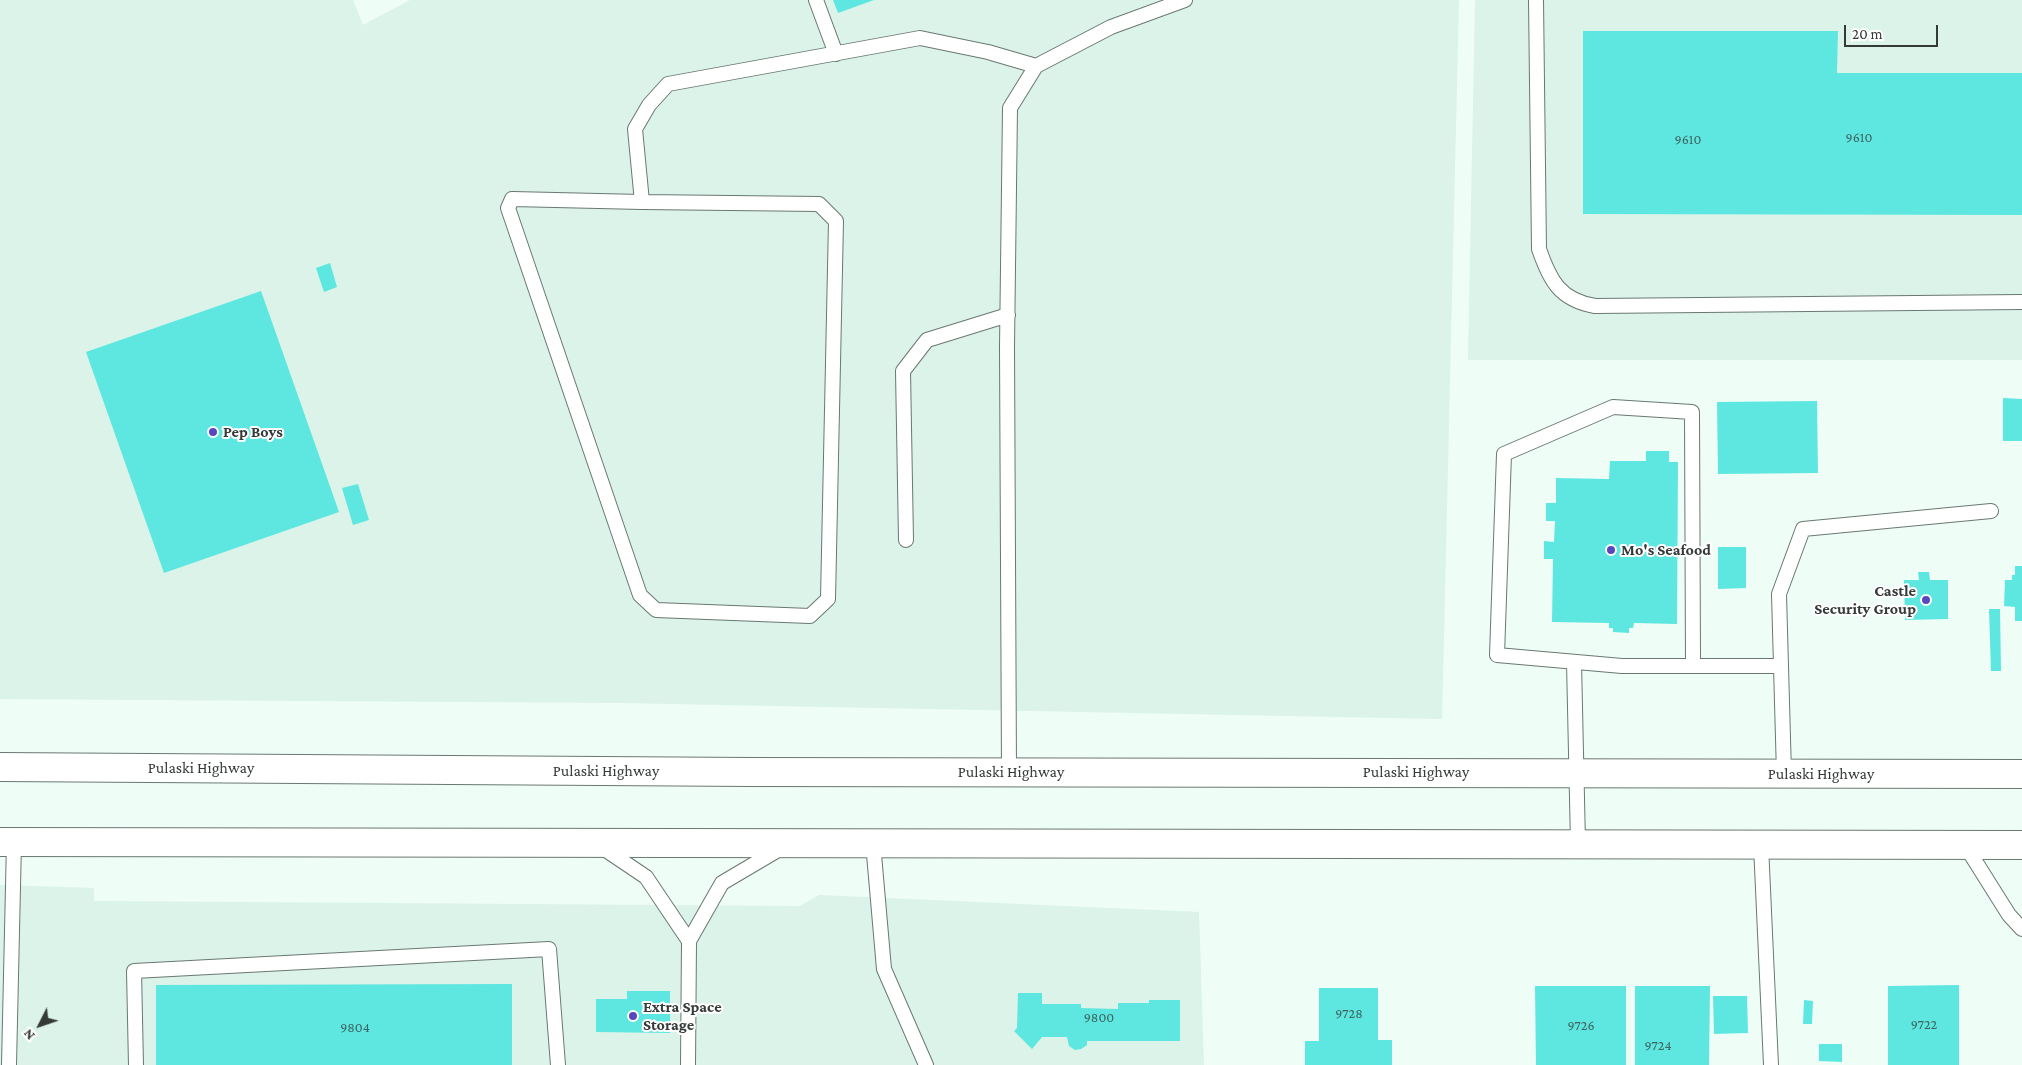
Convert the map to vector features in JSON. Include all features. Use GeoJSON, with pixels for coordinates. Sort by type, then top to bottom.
{"type":"FeatureCollection","features":[{"type":"Feature","properties":{"kind":"highway","name":"Pulaski Highway"},"geometry":{"type":"LineString","coordinates":[[0,767],[1008,772],[2022,774]]}},
{"type":"Feature","properties":{"kind":"highway"},"geometry":{"type":"LineString","coordinates":[[7,842],[2022,845]]}},
{"type":"Feature","properties":{"kind":"lane"},"geometry":{"type":"LineString","coordinates":[[816,0],[836,54]]}},
{"type":"Feature","properties":{"kind":"lane"},"geometry":{"type":"LineString","coordinates":[[1008,772],[1010,108],[1036,66],[1111,27],[1185,0]]}},
{"type":"Feature","properties":{"kind":"lane"},"geometry":{"type":"LineString","coordinates":[[1536,0],[1539,249],[1548,275],[1561,292],[1581,304],[1596,306],[2022,302]]}},
{"type":"Feature","properties":{"kind":"lane"},"geometry":{"type":"LineString","coordinates":[[642,202],[636,129],[649,105],[668,84],[920,38],[988,52],[1036,66]]}},
{"type":"Feature","properties":{"kind":"lane"},"geometry":{"type":"LineString","coordinates":[[512,199],[642,202],[819,204],[836,221],[828,599],[810,616],[656,610],[640,595],[508,208],[512,199]]}},
{"type":"Feature","properties":{"kind":"lane"},"geometry":{"type":"LineString","coordinates":[[906,540],[903,371],[928,340],[1008,315]]}},
{"type":"Feature","properties":{"kind":"lane"},"geometry":{"type":"LineString","coordinates":[[1693,666],[1692,412],[1613,407],[1504,454],[1497,654],[1622,666],[1693,666],[1781,666]]}},
{"type":"Feature","properties":{"kind":"lane"},"geometry":{"type":"LineString","coordinates":[[1784,774],[1779,594],[1803,529],[1991,511]]}},
{"type":"Feature","properties":{"kind":"lane"},"geometry":{"type":"LineString","coordinates":[[1574,662],[1578,844]]}},
{"type":"Feature","properties":{"kind":"lane"},"geometry":{"type":"LineString","coordinates":[[7,842],[9,1065]]}},
{"type":"Feature","properties":{"kind":"lane"},"geometry":{"type":"LineString","coordinates":[[595,843],[646,877],[689,941]]}},
{"type":"Feature","properties":{"kind":"lane"},"geometry":{"type":"LineString","coordinates":[[688,1065],[689,941],[722,883],[790,843]]}},
{"type":"Feature","properties":{"kind":"lane"},"geometry":{"type":"LineString","coordinates":[[873,844],[884,969],[926,1065]]}},
{"type":"Feature","properties":{"kind":"lane"},"geometry":{"type":"LineString","coordinates":[[1761,845],[1771,1065]]}},
{"type":"Feature","properties":{"kind":"lane"},"geometry":{"type":"LineString","coordinates":[[1965,845],[2009,915],[2022,929]]}},
{"type":"Feature","properties":{"kind":"lane"},"geometry":{"type":"LineString","coordinates":[[136,1065],[134,971],[549,950],[558,1065]]}},
{"type":"Feature","properties":{"kind":"shaded area"},"geometry":{"type":"Polygon","coordinates":[[[0,0],[353,0],[363,25],[410,0],[1459,0],[1442,719],[623,703],[0,699],[0,0]]]}},
{"type":"Feature","properties":{"kind":"shaded area"},"geometry":{"type":"Polygon","coordinates":[[[1475,0],[2022,0],[2022,360],[1468,360],[1475,0]]]}},
{"type":"Feature","properties":{"kind":"shaded area"},"geometry":{"type":"Polygon","coordinates":[[[0,885],[94,888],[94,901],[800,906],[819,895],[1199,912],[1204,1065],[0,1065],[0,885]]]}},
{"type":"Feature","properties":{"kind":"building"},"geometry":{"type":"Polygon","coordinates":[[[833,0],[874,0],[838,13],[833,0]]]}},
{"type":"Feature","properties":{"kind":"building"},"geometry":{"type":"Polygon","coordinates":[[[1583,31],[1838,31],[1837,73],[2022,73],[2022,215],[1583,214],[1583,31]]]}},
{"type":"Feature","properties":{"kind":"building"},"geometry":{"type":"Polygon","coordinates":[[[330,263],[337,287],[324,292],[316,268],[330,263]]]}},
{"type":"Feature","properties":{"kind":"building","name":"Pep Boys"},"geometry":{"type":"Polygon","coordinates":[[[261,291],[339,512],[164,573],[86,352],[261,291]]]}},
{"type":"Feature","properties":{"kind":"building"},"geometry":{"type":"Polygon","coordinates":[[[2003,398],[2022,399],[2022,441],[2003,441],[2003,398]]]}},
{"type":"Feature","properties":{"kind":"building"},"geometry":{"type":"Polygon","coordinates":[[[1817,401],[1818,473],[1718,474],[1717,402],[1817,401]]]}},
{"type":"Feature","properties":{"kind":"building","name":"Mo's Seafood"},"geometry":{"type":"Polygon","coordinates":[[[1646,451],[1669,451],[1669,462],[1678,462],[1677,624],[1634,623],[1633,628],[1629,628],[1629,633],[1613,632],[1613,628],[1609,628],[1609,623],[1552,622],[1553,559],[1544,559],[1544,541],[1554,542],[1555,521],[1546,521],[1546,503],[1556,503],[1556,478],[1609,479],[1610,461],[1646,461],[1646,451]]]}},
{"type":"Feature","properties":{"kind":"building"},"geometry":{"type":"Polygon","coordinates":[[[358,484],[369,520],[353,525],[342,488],[358,484]]]}},
{"type":"Feature","properties":{"kind":"building"},"geometry":{"type":"Polygon","coordinates":[[[1718,547],[1746,547],[1746,588],[1718,589],[1718,547]]]}},
{"type":"Feature","properties":{"kind":"building"},"geometry":{"type":"Polygon","coordinates":[[[2015,566],[2022,566],[2022,621],[2015,621],[2015,607],[2004,606],[2005,580],[2012,580],[2012,575],[2015,575],[2015,566]]]}},
{"type":"Feature","properties":{"kind":"building","name":"Castle Security Group"},"geometry":{"type":"Polygon","coordinates":[[[1918,572],[1929,572],[1930,580],[1948,580],[1948,619],[1905,620],[1904,580],[1919,580],[1918,572]]]}},
{"type":"Feature","properties":{"kind":"building"},"geometry":{"type":"Polygon","coordinates":[[[1989,609],[2000,609],[2001,671],[1991,671],[1989,609]]]}},
{"type":"Feature","properties":{"kind":"building"},"geometry":{"type":"Polygon","coordinates":[[[512,984],[512,1065],[156,1065],[156,985],[512,984]]]}},
{"type":"Feature","properties":{"kind":"building"},"geometry":{"type":"Polygon","coordinates":[[[1959,985],[1959,1065],[1888,1065],[1888,986],[1959,985]]]}},
{"type":"Feature","properties":{"kind":"building"},"geometry":{"type":"Polygon","coordinates":[[[1535,986],[1626,986],[1626,1065],[1536,1065],[1535,986]]]}},
{"type":"Feature","properties":{"kind":"building"},"geometry":{"type":"Polygon","coordinates":[[[1635,986],[1710,986],[1709,1065],[1635,1065],[1635,986]]]}},
{"type":"Feature","properties":{"kind":"building"},"geometry":{"type":"Polygon","coordinates":[[[1319,988],[1378,988],[1378,1040],[1392,1040],[1392,1065],[1305,1065],[1305,1041],[1319,1041],[1319,988]]]}},
{"type":"Feature","properties":{"kind":"building","name":"Extra Space Storage"},"geometry":{"type":"Polygon","coordinates":[[[627,991],[670,991],[670,1033],[596,1032],[596,999],[627,999],[627,991]]]}},
{"type":"Feature","properties":{"kind":"building"},"geometry":{"type":"Polygon","coordinates":[[[1018,993],[1042,993],[1042,1004],[1081,1004],[1081,1008],[1118,1009],[1118,1003],[1180,1000],[1180,1041],[1087,1041],[1087,1045],[1075,1050],[1069,1046],[1067,1037],[1042,1037],[1032,1049],[1014,1031],[1017,1028],[1018,993]]]}},
{"type":"Feature","properties":{"kind":"building"},"geometry":{"type":"Polygon","coordinates":[[[1713,996],[1747,996],[1748,1033],[1714,1034],[1713,996]]]}},
{"type":"Feature","properties":{"kind":"building"},"geometry":{"type":"Polygon","coordinates":[[[1804,1000],[1813,1001],[1812,1024],[1803,1024],[1804,1000]]]}},
{"type":"Feature","properties":{"kind":"building"},"geometry":{"type":"Polygon","coordinates":[[[1819,1044],[1842,1044],[1842,1062],[1819,1061],[1819,1044]]]}},
{"type":"Feature","properties":{"kind":"place","name":"Pep Boys"},"geometry":{"type":"Point","coordinates":[213,432]}},
{"type":"Feature","properties":{"kind":"place","name":"Mo's Seafood"},"geometry":{"type":"Point","coordinates":[1611,550]}},
{"type":"Feature","properties":{"kind":"place","name":"Castle Security Group"},"geometry":{"type":"Point","coordinates":[1926,600]}},
{"type":"Feature","properties":{"kind":"place","name":"Extra Space Storage"},"geometry":{"type":"Point","coordinates":[633,1016]}}]}
